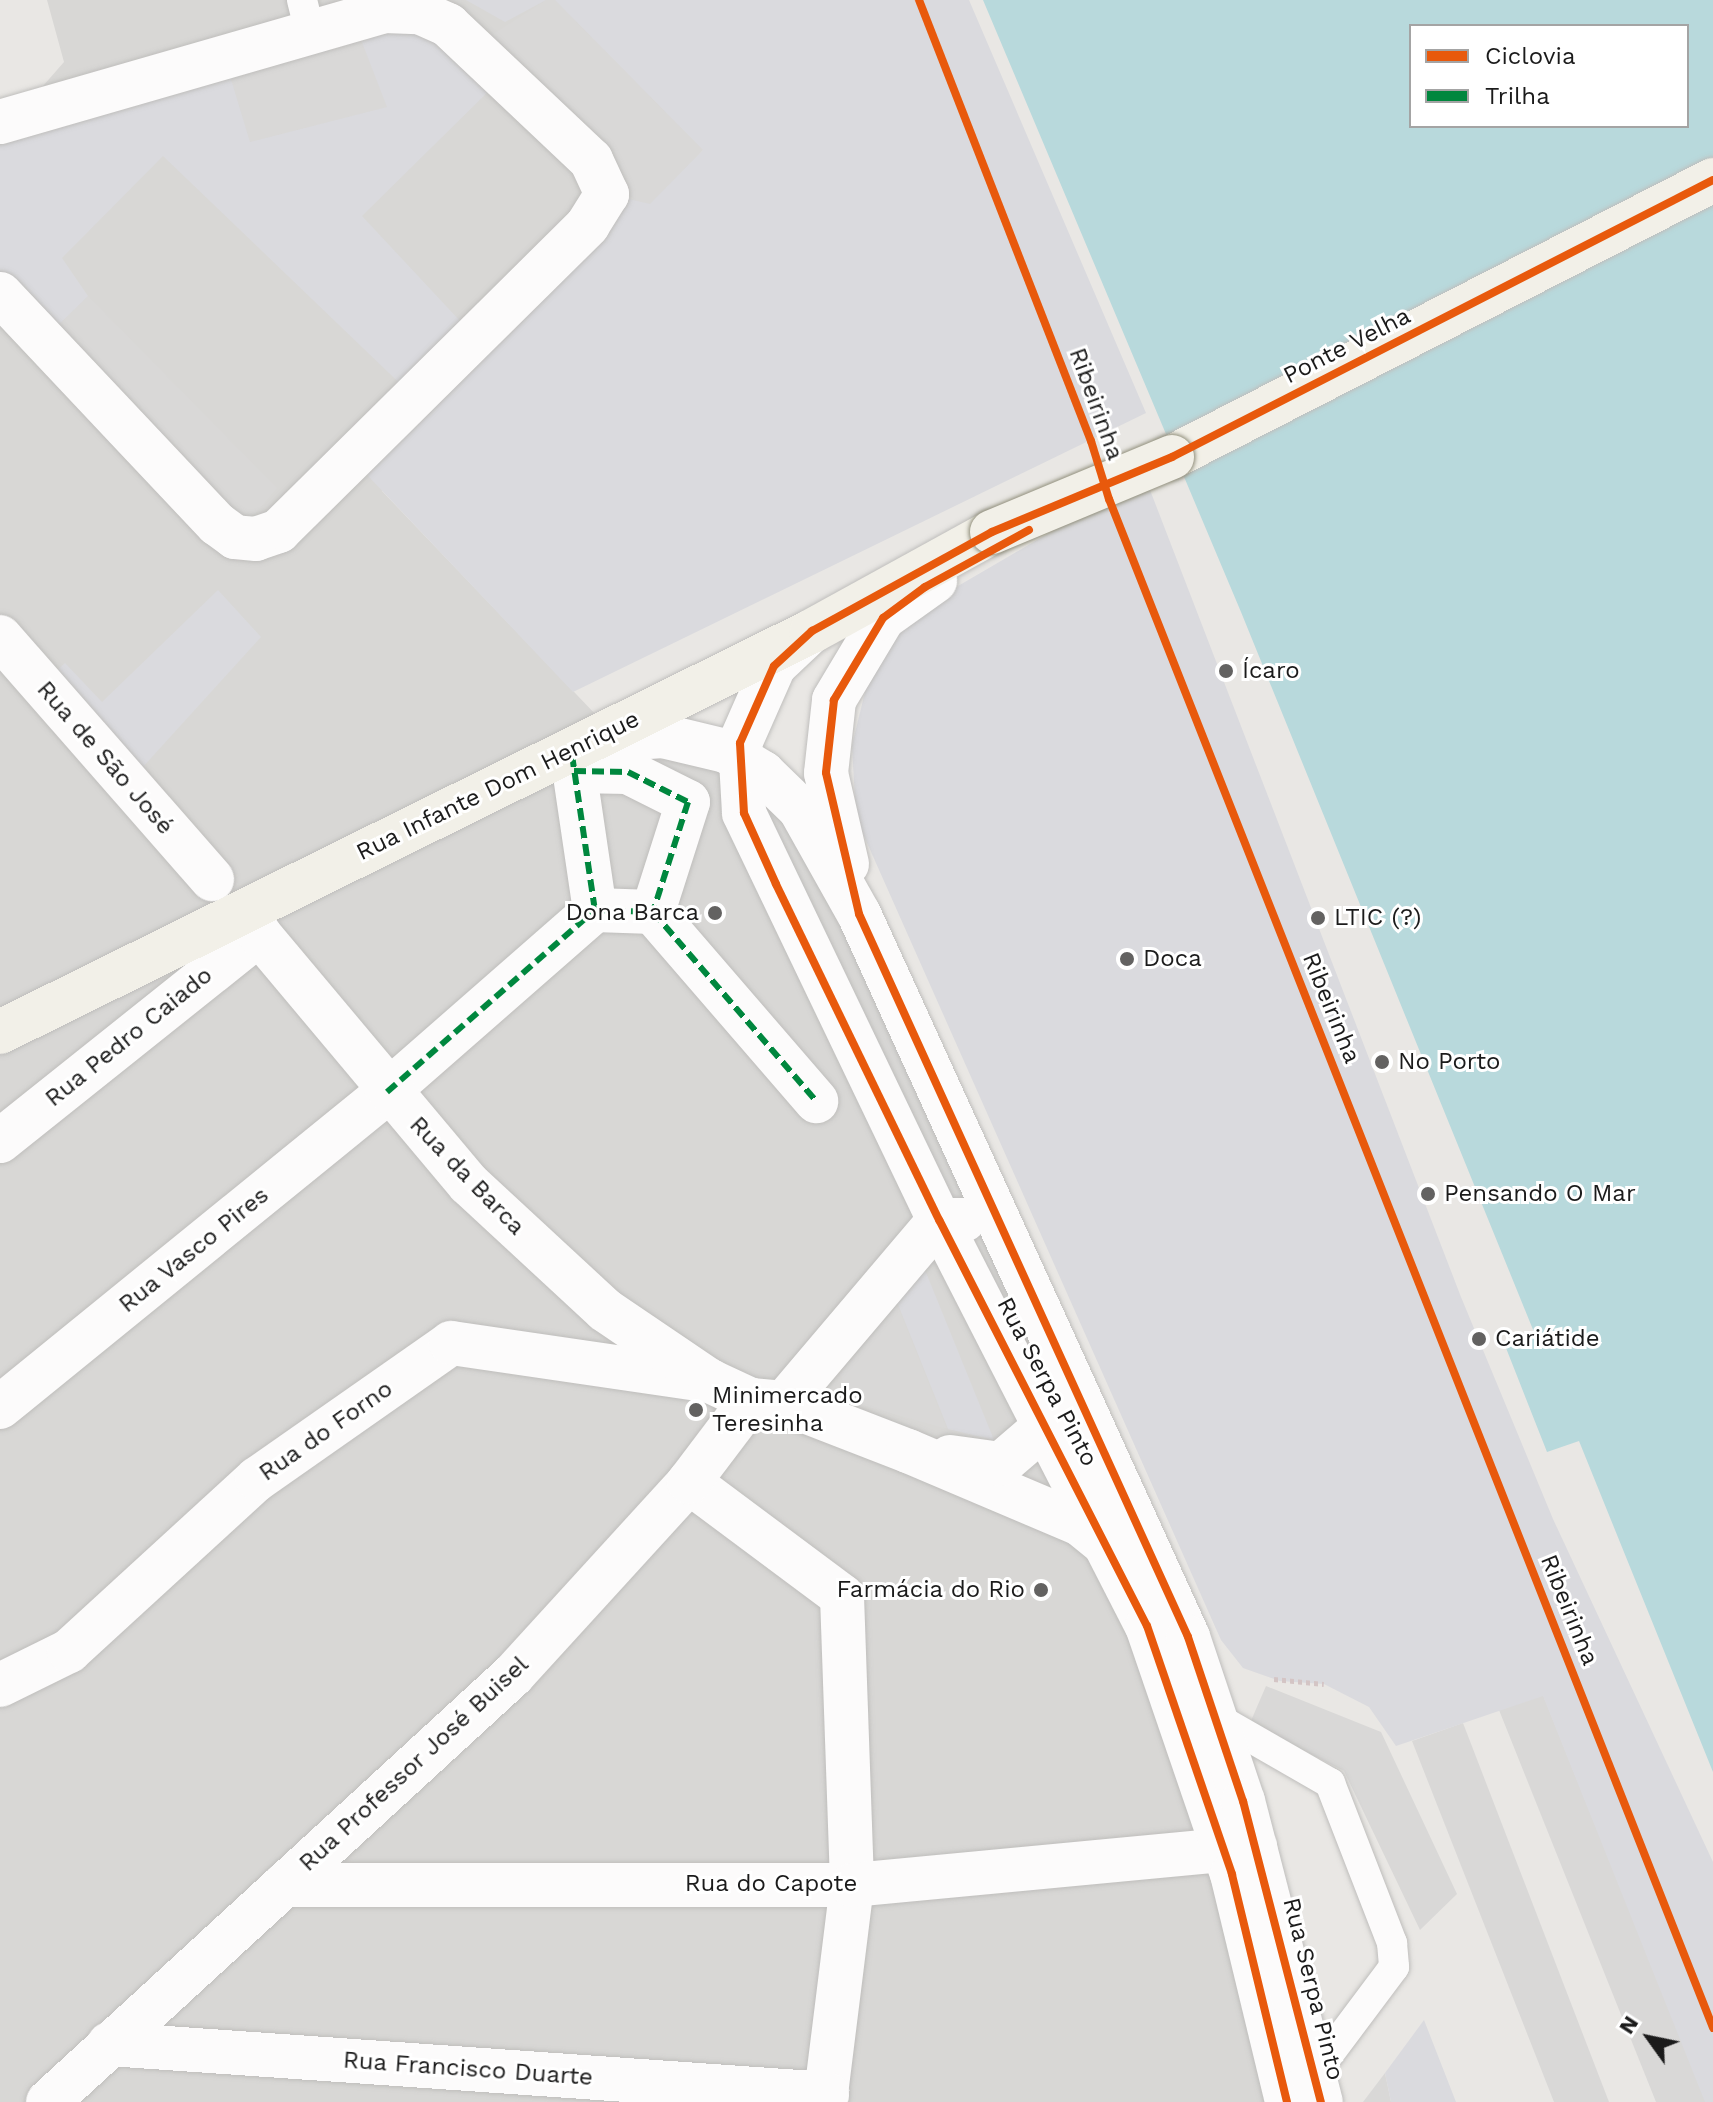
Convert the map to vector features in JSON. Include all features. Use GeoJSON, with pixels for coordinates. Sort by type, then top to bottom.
{"type":"FeatureCollection","features":[{"type":"Feature","properties":{"kind":"main road","name":"Ponte Velha"},"geometry":{"type":"LineString","coordinates":[[996,539],[1172,457],[1713,180]]}},
{"type":"Feature","properties":{"kind":"main road","name":"Rua Infante Dom Henrique"},"geometry":{"type":"LineString","coordinates":[[0,1032],[559,765],[812,631],[996,539]]}},
{"type":"Feature","properties":{"kind":"street"},"geometry":{"type":"LineString","coordinates":[[0,122],[306,16],[419,12],[448,25],[591,160],[607,194],[588,225],[279,531],[256,539],[235,537],[217,524],[0,294]]}},
{"type":"Feature","properties":{"kind":"street"},"geometry":{"type":"LineString","coordinates":[[859,914],[826,773],[834,700],[883,618],[996,539]]}},
{"type":"Feature","properties":{"kind":"street","name":"Rua Serpa Pinto"},"geometry":{"type":"LineString","coordinates":[[812,631],[774,666],[740,743],[744,813],[939,1220],[1111,1550],[1147,1626],[1240,1850]]}},
{"type":"Feature","properties":{"kind":"street","name":"Rua de São José"},"geometry":{"type":"LineString","coordinates":[[0,637],[212,879]]}},
{"type":"Feature","properties":{"kind":"street"},"geometry":{"type":"LineString","coordinates":[[559,765],[619,739],[663,736],[726,751],[743,761],[800,809],[859,914]]}},
{"type":"Feature","properties":{"kind":"street"},"geometry":{"type":"LineString","coordinates":[[559,765],[595,910],[653,912],[816,1101]]}},
{"type":"Feature","properties":{"kind":"street"},"geometry":{"type":"LineString","coordinates":[[559,765],[628,772],[688,802],[653,912]]}},
{"type":"Feature","properties":{"kind":"street","name":"Rua Vasco Pires"},"geometry":{"type":"LineString","coordinates":[[0,1407],[387,1092],[595,910]]}},
{"type":"Feature","properties":{"kind":"street","name":"Rua Serpa Pinto"},"geometry":{"type":"LineString","coordinates":[[859,914],[1188,1637],[1215,1717],[1240,1850],[1307,2093]]}},
{"type":"Feature","properties":{"kind":"street","name":"Rua da Barca"},"geometry":{"type":"LineString","coordinates":[[259,934],[387,1092],[469,1184],[605,1310],[710,1381]]}},
{"type":"Feature","properties":{"kind":"street","name":"Rua Pedro Caiado"},"geometry":{"type":"LineString","coordinates":[[0,1141],[259,934]]}},
{"type":"Feature","properties":{"kind":"street"},"geometry":{"type":"LineString","coordinates":[[939,1220],[962,1219],[984,1230],[1019,1268]]}},
{"type":"Feature","properties":{"kind":"street","name":"Rua Professor José Buisel"},"geometry":{"type":"LineString","coordinates":[[48,2102],[513,1675],[689,1482],[939,1220]]}},
{"type":"Feature","properties":{"kind":"street"},"geometry":{"type":"LineString","coordinates":[[908,1451],[1001,1464],[1037,1433],[1054,1394],[1050,1337]]}},
{"type":"Feature","properties":{"kind":"street","name":"Rua do Forno"},"geometry":{"type":"LineString","coordinates":[[0,1685],[69,1651],[257,1479],[451,1343],[710,1381]]}},
{"type":"Feature","properties":{"kind":"street"},"geometry":{"type":"LineString","coordinates":[[710,1381],[908,1451],[1080,1524],[1111,1550]]}},
{"type":"Feature","properties":{"kind":"street"},"geometry":{"type":"LineString","coordinates":[[689,1482],[842,1596],[852,1885],[826,2098]]}},
{"type":"Feature","properties":{"kind":"street","name":"Rua do Capote"},"geometry":{"type":"LineString","coordinates":[[284,1885],[852,1885],[1240,1850]]}},
{"type":"Feature","properties":{"kind":"street","name":"Rua Francisco Duarte"},"geometry":{"type":"LineString","coordinates":[[109,2044],[826,2098]]}},
{"type":"Feature","properties":{"kind":"lane"},"geometry":{"type":"LineString","coordinates":[[1215,1717],[1330,1783],[1392,1943],[1394,1967],[1307,2093]]}},
{"type":"Feature","properties":{"kind":"path"},"geometry":{"type":"LineString","coordinates":[[1274,1679],[1324,1684]]}},
{"type":"Feature","properties":{"kind":"shaded area"},"geometry":{"type":"Polygon","coordinates":[[[47,0],[870,0],[703,150],[382,491],[619,739],[763,773],[1050,1337],[1321,2102],[0,2102],[0,122],[15,118],[64,62],[47,0]]]}},
{"type":"Feature","properties":{"kind":"shaded area"},"geometry":{"type":"Polygon","coordinates":[[[466,0],[546,0],[505,22],[466,0]]]}},
{"type":"Feature","properties":{"kind":"shaded area"},"geometry":{"type":"Polygon","coordinates":[[[546,0],[555,0],[703,150],[650,205],[607,194],[472,48],[546,0]]]}},
{"type":"Feature","properties":{"kind":"shaded area"},"geometry":{"type":"Polygon","coordinates":[[[555,0],[969,0],[1146,413],[573,692],[352,459],[414,397],[163,156],[62,258],[88,296],[43,340],[0,295],[0,122],[224,56],[250,142],[387,107],[353,19],[384,11],[503,77],[362,216],[475,337],[607,194],[650,204],[703,150],[555,0]]]}},
{"type":"Feature","properties":{"kind":"shaded area"},"geometry":{"type":"Polygon","coordinates":[[[353,19],[388,107],[250,142],[224,56],[353,19]]]}},
{"type":"Feature","properties":{"kind":"shaded area"},"geometry":{"type":"Polygon","coordinates":[[[88,296],[277,488],[235,537],[43,340],[88,296]]]}},
{"type":"Feature","properties":{"kind":"shaded area"},"geometry":{"type":"Polygon","coordinates":[[[1145,477],[1461,1297],[1553,1519],[1713,1862],[1713,2102],[1705,2102],[1543,1696],[1396,1746],[1369,1707],[1324,1684],[1280,1681],[1243,1668],[1221,1640],[856,818],[852,745],[867,684],[900,630],[958,586],[1145,477]]]}},
{"type":"Feature","properties":{"kind":"shaded area"},"geometry":{"type":"Polygon","coordinates":[[[218,590],[261,637],[142,768],[41,685],[65,663],[102,702],[218,590]]]}},
{"type":"Feature","properties":{"kind":"shaded area"},"geometry":{"type":"Polygon","coordinates":[[[925,1270],[994,1440],[948,1429],[897,1302],[925,1270]]]}},
{"type":"Feature","properties":{"kind":"shaded area"},"geometry":{"type":"Polygon","coordinates":[[[897,1304],[947,1429],[851,1402],[840,1374],[897,1304]]]}},
{"type":"Feature","properties":{"kind":"shaded area"},"geometry":{"type":"Polygon","coordinates":[[[1266,1686],[1381,1732],[1457,1894],[1420,1930],[1344,1771],[1250,1723],[1266,1686]]]}},
{"type":"Feature","properties":{"kind":"shaded area"},"geometry":{"type":"Polygon","coordinates":[[[1543,1695],[1706,2102],[1656,2102],[1499,1710],[1543,1695]]]}},
{"type":"Feature","properties":{"kind":"shaded area"},"geometry":{"type":"Polygon","coordinates":[[[1463,1723],[1609,2102],[1554,2102],[1412,1741],[1463,1723]]]}},
{"type":"Feature","properties":{"kind":"shaded area"},"geometry":{"type":"Polygon","coordinates":[[[1424,2020],[1456,2102],[1391,2102],[1385,2073],[1424,2020]]]}},
{"type":"Feature","properties":{"kind":"shaded area"},"geometry":{"type":"Polygon","coordinates":[[[1385,2073],[1391,2102],[1363,2102],[1385,2073]]]}},
{"type":"Feature","properties":{"kind":"water"},"geometry":{"type":"Polygon","coordinates":[[[983,0],[1713,0],[1713,1772],[1579,1441],[1547,1452],[1506,1348],[1536,1337],[1241,612],[983,0]]]}},
{"type":"Feature","properties":{"kind":"marked path"},"geometry":{"type":"LineString","coordinates":[[572,755],[595,910]]}},
{"type":"Feature","properties":{"kind":"marked path"},"geometry":{"type":"LineString","coordinates":[[574,771],[628,772],[688,802],[653,912]]}},
{"type":"Feature","properties":{"kind":"marked path"},"geometry":{"type":"LineString","coordinates":[[387,1092],[595,910],[653,912],[816,1101]]}},
{"type":"Feature","properties":{"kind":"cycle path","name":"Ribeirinha"},"geometry":{"type":"LineString","coordinates":[[919,0],[1091,441],[1109,499],[1713,2028]]}},
{"type":"Feature","properties":{"kind":"cycle path"},"geometry":{"type":"LineString","coordinates":[[1287,2102],[1232,1874],[1147,1626],[939,1220],[776,884],[744,813],[740,743],[774,666],[812,631],[992,532],[1172,457],[1713,180]]}},
{"type":"Feature","properties":{"kind":"cycle path"},"geometry":{"type":"LineString","coordinates":[[1029,530],[925,587],[883,618],[834,700],[826,773],[859,914],[1188,1637],[1243,1801],[1321,2102]]}},
{"type":"Feature","properties":{"kind":"place","name":"Ícaro"},"geometry":{"type":"Point","coordinates":[1226,671]}},
{"type":"Feature","properties":{"kind":"place","name":"Dona Barca"},"geometry":{"type":"Point","coordinates":[715,913]}},
{"type":"Feature","properties":{"kind":"place","name":"LTIC (?)"},"geometry":{"type":"Point","coordinates":[1318,918]}},
{"type":"Feature","properties":{"kind":"place","name":"Doca"},"geometry":{"type":"Point","coordinates":[1127,959]}},
{"type":"Feature","properties":{"kind":"place","name":"No Porto"},"geometry":{"type":"Point","coordinates":[1382,1062]}},
{"type":"Feature","properties":{"kind":"place","name":"Pensando O Mar"},"geometry":{"type":"Point","coordinates":[1428,1194]}},
{"type":"Feature","properties":{"kind":"place","name":"Cariátide"},"geometry":{"type":"Point","coordinates":[1479,1339]}},
{"type":"Feature","properties":{"kind":"place","name":"Minimercado Teresinha"},"geometry":{"type":"Point","coordinates":[696,1410]}},
{"type":"Feature","properties":{"kind":"place","name":"Farmácia do Rio"},"geometry":{"type":"Point","coordinates":[1041,1590]}}]}
